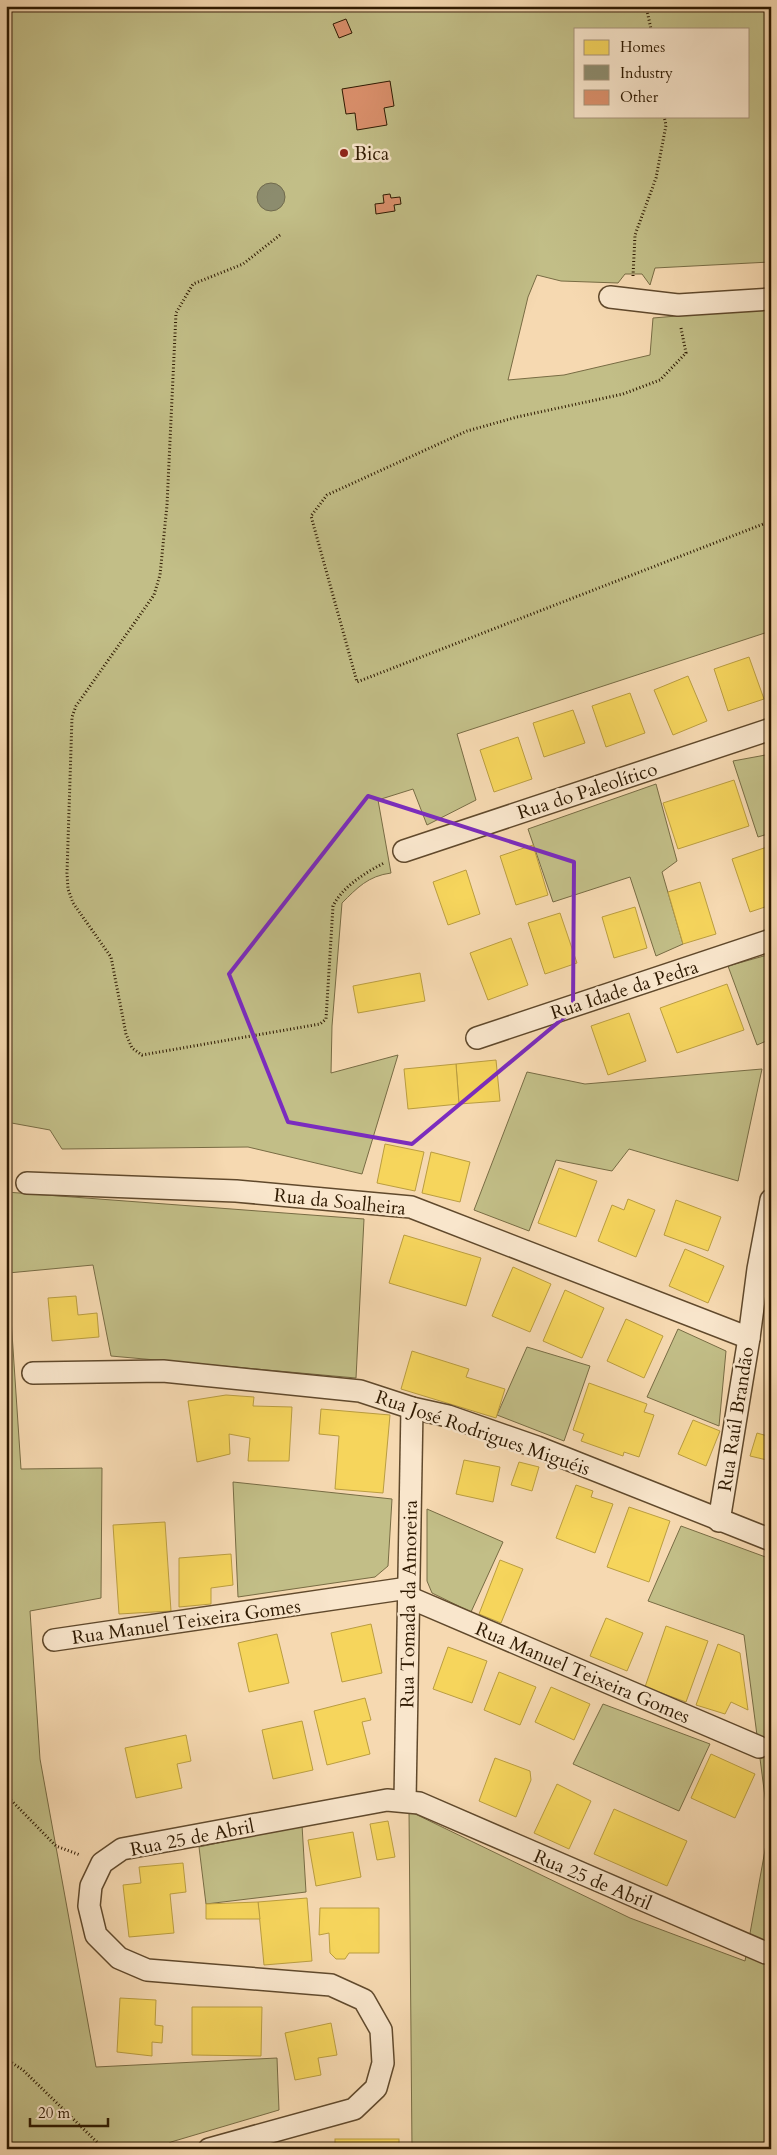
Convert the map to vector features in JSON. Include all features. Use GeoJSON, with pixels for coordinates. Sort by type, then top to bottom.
{"type":"FeatureCollection","features":[{"type":"Feature","properties":{"kind":"street"},"geometry":{"type":"LineString","coordinates":[[610,296],[678,305],[771,299]]}},
{"type":"Feature","properties":{"kind":"street","name":"Rua do Paleolítico"},"geometry":{"type":"LineString","coordinates":[[404,851],[771,730]]}},
{"type":"Feature","properties":{"kind":"street","name":"Rua Idade da Pedra"},"geometry":{"type":"LineString","coordinates":[[477,1038],[771,940]]}},
{"type":"Feature","properties":{"kind":"street","name":"Rua da Soalheira"},"geometry":{"type":"LineString","coordinates":[[27,1183],[236,1191],[411,1207],[749,1338]]}},
{"type":"Feature","properties":{"kind":"street","name":"Rua Raúl Brandão"},"geometry":{"type":"LineString","coordinates":[[719,1520],[749,1338],[764,1269],[771,1200]]}},
{"type":"Feature","properties":{"kind":"street","name":"Rua José Rodrigues Miguéis"},"geometry":{"type":"LineString","coordinates":[[33,1373],[163,1371],[360,1391],[412,1408],[448,1416],[537,1446],[771,1540]]}},
{"type":"Feature","properties":{"kind":"street","name":"Rua Tomada da Amoreira"},"geometry":{"type":"LineString","coordinates":[[405,1800],[412,1408]]}},
{"type":"Feature","properties":{"kind":"street","name":"Rua Manuel Teixeira Gomes"},"geometry":{"type":"LineString","coordinates":[[54,1640],[408,1593],[759,1747]]}},
{"type":"Feature","properties":{"kind":"street","name":"Rua 25 de Abril"},"geometry":{"type":"LineString","coordinates":[[102,1863],[122,1849],[387,1800],[405,1800],[419,1803],[766,1953]]}},
{"type":"Feature","properties":{"kind":"street"},"geometry":{"type":"LineString","coordinates":[[102,1863],[91,1886],[89,1906],[96,1935],[119,1958],[147,1970],[331,1985],[364,2000],[381,2030],[383,2063],[376,2088],[354,2109],[209,2149]]}},
{"type":"Feature","properties":{"kind":"path"},"geometry":{"type":"LineString","coordinates":[[646,6],[651,28]]}},
{"type":"Feature","properties":{"kind":"path"},"geometry":{"type":"LineString","coordinates":[[633,274],[635,235],[656,178],[666,125],[664,118]]}},
{"type":"Feature","properties":{"kind":"path"},"geometry":{"type":"LineString","coordinates":[[280,235],[243,264],[193,284],[176,313],[167,506],[160,575],[154,595],[76,706],[72,717],[68,889],[73,903],[111,956],[126,1034],[132,1048],[142,1055],[320,1024],[326,1019],[333,906],[338,897],[365,873],[404,851]]}},
{"type":"Feature","properties":{"kind":"path"},"geometry":{"type":"LineString","coordinates":[[678,305],[686,353],[660,380],[623,394],[517,417],[467,431],[327,496],[311,516],[357,682],[771,522]]}},
{"type":"Feature","properties":{"kind":"path"},"geometry":{"type":"LineString","coordinates":[[6,1795],[56,1846],[102,1863]]}},
{"type":"Feature","properties":{"kind":"path"},"geometry":{"type":"LineString","coordinates":[[6,2059],[23,2070],[104,2149]]}},
{"type":"Feature","properties":{"kind":"highlighted area"},"geometry":{"type":"Polygon","coordinates":[[[368,796],[574,862],[573,1010],[412,1144],[288,1122],[229,974],[368,796]]]}},
{"type":"Feature","properties":{"kind":"shaded area"},"geometry":{"type":"Polygon","coordinates":[[[6,6],[771,6],[770,262],[655,268],[650,285],[642,274],[625,274],[618,283],[561,281],[537,275],[528,297],[508,380],[564,375],[650,355],[653,318],[771,308],[771,631],[457,734],[476,800],[427,825],[413,789],[378,800],[391,873],[369,880],[342,903],[332,1026],[331,1073],[398,1055],[362,1174],[248,1147],[62,1149],[50,1130],[6,1122],[6,6]]]}},
{"type":"Feature","properties":{"kind":"shaded area"},"geometry":{"type":"Polygon","coordinates":[[[771,754],[771,833],[758,837],[733,761],[771,754]]]}},
{"type":"Feature","properties":{"kind":"shaded area"},"geometry":{"type":"Polygon","coordinates":[[[656,784],[677,861],[662,872],[683,944],[656,956],[630,877],[553,902],[528,829],[656,784]]]}},
{"type":"Feature","properties":{"kind":"shaded area"},"geometry":{"type":"Polygon","coordinates":[[[771,954],[771,1039],[757,1045],[728,966],[771,954]]]}},
{"type":"Feature","properties":{"kind":"shaded area"},"geometry":{"type":"Polygon","coordinates":[[[762,1069],[738,1181],[629,1149],[612,1171],[556,1160],[529,1231],[474,1210],[527,1072],[585,1084],[762,1069]]]}},
{"type":"Feature","properties":{"kind":"shaded area"},"geometry":{"type":"Polygon","coordinates":[[[6,1192],[364,1219],[356,1378],[111,1356],[93,1265],[8,1273],[21,1469],[102,1468],[101,1598],[30,1611],[40,1759],[96,2067],[277,2058],[279,2110],[171,2142],[160,2149],[6,2149],[6,1192]]]}},
{"type":"Feature","properties":{"kind":"shaded area"},"geometry":{"type":"Polygon","coordinates":[[[678,1329],[726,1351],[719,1426],[647,1397],[678,1329]]]}},
{"type":"Feature","properties":{"kind":"shaded area"},"geometry":{"type":"Polygon","coordinates":[[[527,1347],[590,1366],[564,1441],[497,1415],[527,1347]]]}},
{"type":"Feature","properties":{"kind":"shaded area"},"geometry":{"type":"Polygon","coordinates":[[[233,1482],[392,1499],[388,1566],[375,1577],[238,1597],[233,1482]]]}},
{"type":"Feature","properties":{"kind":"shaded area"},"geometry":{"type":"Polygon","coordinates":[[[427,1509],[503,1542],[471,1612],[432,1593],[427,1581],[427,1509]]]}},
{"type":"Feature","properties":{"kind":"shaded area"},"geometry":{"type":"Polygon","coordinates":[[[681,1526],[771,1559],[771,2149],[412,2149],[409,1811],[630,1918],[745,1961],[769,1828],[744,1635],[648,1601],[681,1526]]]}},
{"type":"Feature","properties":{"kind":"shaded area"},"geometry":{"type":"Polygon","coordinates":[[[603,1704],[710,1744],[679,1811],[573,1764],[603,1704]]]}},
{"type":"Feature","properties":{"kind":"shaded area"},"geometry":{"type":"Polygon","coordinates":[[[302,1825],[306,1892],[206,1904],[199,1847],[302,1825]]]}},
{"type":"Feature","properties":{"kind":"building: Homes"},"geometry":{"type":"Polygon","coordinates":[[[749,657],[764,699],[728,711],[714,669],[749,657]]]}},
{"type":"Feature","properties":{"kind":"building: Homes"},"geometry":{"type":"Polygon","coordinates":[[[688,676],[707,721],[673,735],[654,690],[688,676]]]}},
{"type":"Feature","properties":{"kind":"building: Homes"},"geometry":{"type":"Polygon","coordinates":[[[630,693],[645,733],[606,747],[592,706],[630,693]]]}},
{"type":"Feature","properties":{"kind":"building: Homes"},"geometry":{"type":"Polygon","coordinates":[[[573,710],[585,743],[544,757],[533,723],[573,710]]]}},
{"type":"Feature","properties":{"kind":"building: Homes"},"geometry":{"type":"Polygon","coordinates":[[[518,737],[532,779],[494,792],[480,750],[518,737]]]}},
{"type":"Feature","properties":{"kind":"building: Homes"},"geometry":{"type":"Polygon","coordinates":[[[734,780],[749,826],[678,849],[663,803],[734,780]]]}},
{"type":"Feature","properties":{"kind":"building: Homes"},"geometry":{"type":"Polygon","coordinates":[[[533,845],[548,895],[516,905],[500,856],[533,845]]]}},
{"type":"Feature","properties":{"kind":"building: Homes"},"geometry":{"type":"Polygon","coordinates":[[[767,847],[771,857],[771,905],[750,912],[732,859],[767,847]]]}},
{"type":"Feature","properties":{"kind":"building: Homes"},"geometry":{"type":"Polygon","coordinates":[[[466,870],[480,914],[448,925],[433,882],[466,870]]]}},
{"type":"Feature","properties":{"kind":"building: Homes"},"geometry":{"type":"Polygon","coordinates":[[[700,882],[716,934],[683,944],[668,892],[700,882]]]}},
{"type":"Feature","properties":{"kind":"building: Homes"},"geometry":{"type":"Polygon","coordinates":[[[635,907],[647,948],[614,958],[602,917],[635,907]]]}},
{"type":"Feature","properties":{"kind":"building: Homes"},"geometry":{"type":"Polygon","coordinates":[[[560,913],[577,963],[545,974],[528,923],[560,913]]]}},
{"type":"Feature","properties":{"kind":"building: Homes"},"geometry":{"type":"Polygon","coordinates":[[[511,938],[528,985],[488,1000],[470,953],[511,938]]]}},
{"type":"Feature","properties":{"kind":"building: Homes"},"geometry":{"type":"Polygon","coordinates":[[[420,973],[425,1001],[358,1013],[353,986],[420,973]]]}},
{"type":"Feature","properties":{"kind":"building: Homes"},"geometry":{"type":"Polygon","coordinates":[[[727,984],[744,1030],[677,1053],[660,1008],[727,984]]]}},
{"type":"Feature","properties":{"kind":"building: Homes"},"geometry":{"type":"Polygon","coordinates":[[[629,1013],[646,1061],[608,1075],[591,1026],[629,1013]]]}},
{"type":"Feature","properties":{"kind":"building: Homes"},"geometry":{"type":"Polygon","coordinates":[[[496,1060],[500,1101],[459,1104],[456,1064],[496,1060]]]}},
{"type":"Feature","properties":{"kind":"building: Homes"},"geometry":{"type":"Polygon","coordinates":[[[456,1064],[459,1104],[408,1109],[404,1069],[456,1064]]]}},
{"type":"Feature","properties":{"kind":"building: Homes"},"geometry":{"type":"Polygon","coordinates":[[[385,1144],[424,1152],[415,1191],[377,1183],[385,1144]]]}},
{"type":"Feature","properties":{"kind":"building: Homes"},"geometry":{"type":"Polygon","coordinates":[[[431,1152],[470,1162],[460,1202],[422,1193],[431,1152]]]}},
{"type":"Feature","properties":{"kind":"building: Homes"},"geometry":{"type":"Polygon","coordinates":[[[559,1168],[597,1181],[576,1237],[538,1223],[559,1168]]]}},
{"type":"Feature","properties":{"kind":"building: Homes"},"geometry":{"type":"Polygon","coordinates":[[[628,1199],[655,1210],[636,1257],[598,1241],[612,1205],[624,1210],[628,1199]]]}},
{"type":"Feature","properties":{"kind":"building: Homes"},"geometry":{"type":"Polygon","coordinates":[[[676,1200],[721,1217],[708,1251],[664,1235],[676,1200]]]}},
{"type":"Feature","properties":{"kind":"building: Homes"},"geometry":{"type":"Polygon","coordinates":[[[404,1235],[481,1258],[466,1306],[389,1283],[404,1235]]]}},
{"type":"Feature","properties":{"kind":"building: Homes"},"geometry":{"type":"Polygon","coordinates":[[[685,1249],[724,1266],[708,1303],[669,1286],[685,1249]]]}},
{"type":"Feature","properties":{"kind":"building: Homes"},"geometry":{"type":"Polygon","coordinates":[[[513,1267],[551,1284],[530,1332],[492,1316],[513,1267]]]}},
{"type":"Feature","properties":{"kind":"building: Homes"},"geometry":{"type":"Polygon","coordinates":[[[565,1290],[604,1308],[582,1358],[543,1341],[565,1290]]]}},
{"type":"Feature","properties":{"kind":"building: Homes"},"geometry":{"type":"Polygon","coordinates":[[[76,1296],[78,1315],[97,1313],[99,1337],[52,1341],[48,1298],[76,1296]]]}},
{"type":"Feature","properties":{"kind":"building: Homes"},"geometry":{"type":"Polygon","coordinates":[[[626,1319],[663,1336],[644,1378],[607,1361],[626,1319]]]}},
{"type":"Feature","properties":{"kind":"building: Homes"},"geometry":{"type":"Polygon","coordinates":[[[412,1351],[469,1369],[466,1377],[505,1389],[496,1418],[401,1389],[412,1351]]]}},
{"type":"Feature","properties":{"kind":"building: Homes"},"geometry":{"type":"Polygon","coordinates":[[[589,1383],[647,1404],[644,1412],[654,1415],[639,1457],[624,1452],[623,1456],[581,1441],[584,1434],[573,1430],[589,1383]]]}},
{"type":"Feature","properties":{"kind":"building: Homes"},"geometry":{"type":"Polygon","coordinates":[[[226,1395],[254,1397],[253,1406],[292,1407],[289,1461],[248,1461],[250,1438],[229,1434],[230,1454],[197,1462],[188,1401],[226,1395]]]}},
{"type":"Feature","properties":{"kind":"building: Homes"},"geometry":{"type":"Polygon","coordinates":[[[321,1409],[390,1415],[383,1493],[335,1489],[339,1436],[319,1434],[321,1409]]]}},
{"type":"Feature","properties":{"kind":"building: Homes"},"geometry":{"type":"Polygon","coordinates":[[[693,1420],[720,1431],[706,1466],[678,1454],[693,1420]]]}},
{"type":"Feature","properties":{"kind":"building: Homes"},"geometry":{"type":"Polygon","coordinates":[[[757,1433],[771,1437],[771,1461],[750,1456],[757,1433]]]}},
{"type":"Feature","properties":{"kind":"building: Homes"},"geometry":{"type":"Polygon","coordinates":[[[464,1460],[500,1467],[493,1502],[456,1494],[464,1460]]]}},
{"type":"Feature","properties":{"kind":"building: Homes"},"geometry":{"type":"Polygon","coordinates":[[[519,1462],[539,1467],[532,1491],[511,1485],[519,1462]]]}},
{"type":"Feature","properties":{"kind":"building: Homes"},"geometry":{"type":"Polygon","coordinates":[[[576,1485],[593,1491],[591,1497],[613,1504],[595,1553],[556,1538],[576,1485]]]}},
{"type":"Feature","properties":{"kind":"building: Homes"},"geometry":{"type":"Polygon","coordinates":[[[629,1507],[670,1521],[649,1582],[607,1567],[629,1507]]]}},
{"type":"Feature","properties":{"kind":"building: Homes"},"geometry":{"type":"Polygon","coordinates":[[[165,1522],[171,1611],[119,1614],[113,1525],[165,1522]]]}},
{"type":"Feature","properties":{"kind":"building: Homes"},"geometry":{"type":"Polygon","coordinates":[[[231,1554],[233,1585],[211,1588],[211,1604],[179,1607],[179,1558],[231,1554]]]}},
{"type":"Feature","properties":{"kind":"building: Homes"},"geometry":{"type":"Polygon","coordinates":[[[500,1560],[523,1569],[501,1623],[479,1614],[500,1560]]]}},
{"type":"Feature","properties":{"kind":"building: Homes"},"geometry":{"type":"Polygon","coordinates":[[[606,1618],[643,1633],[627,1671],[590,1656],[606,1618]]]}},
{"type":"Feature","properties":{"kind":"building: Homes"},"geometry":{"type":"Polygon","coordinates":[[[371,1624],[382,1673],[342,1682],[331,1633],[371,1624]]]}},
{"type":"Feature","properties":{"kind":"building: Homes"},"geometry":{"type":"Polygon","coordinates":[[[666,1626],[708,1641],[686,1702],[645,1687],[666,1626]]]}},
{"type":"Feature","properties":{"kind":"building: Homes"},"geometry":{"type":"Polygon","coordinates":[[[277,1634],[289,1683],[249,1692],[238,1643],[277,1634]]]}},
{"type":"Feature","properties":{"kind":"building: Homes"},"geometry":{"type":"Polygon","coordinates":[[[718,1644],[740,1653],[748,1710],[731,1702],[725,1714],[696,1705],[718,1644]]]}},
{"type":"Feature","properties":{"kind":"building: Homes"},"geometry":{"type":"Polygon","coordinates":[[[448,1647],[487,1661],[472,1703],[433,1689],[448,1647]]]}},
{"type":"Feature","properties":{"kind":"building: Homes"},"geometry":{"type":"Polygon","coordinates":[[[499,1672],[536,1687],[520,1725],[484,1710],[499,1672]]]}},
{"type":"Feature","properties":{"kind":"building: Homes"},"geometry":{"type":"Polygon","coordinates":[[[551,1687],[590,1704],[574,1740],[535,1722],[551,1687]]]}},
{"type":"Feature","properties":{"kind":"building: Homes"},"geometry":{"type":"Polygon","coordinates":[[[365,1698],[371,1720],[362,1722],[370,1754],[327,1765],[314,1711],[365,1698]]]}},
{"type":"Feature","properties":{"kind":"building: Homes"},"geometry":{"type":"Polygon","coordinates":[[[302,1721],[313,1770],[273,1779],[262,1730],[302,1721]]]}},
{"type":"Feature","properties":{"kind":"building: Homes"},"geometry":{"type":"Polygon","coordinates":[[[186,1735],[191,1761],[177,1764],[182,1788],[136,1798],[125,1748],[186,1735]]]}},
{"type":"Feature","properties":{"kind":"building: Homes"},"geometry":{"type":"Polygon","coordinates":[[[711,1754],[755,1774],[735,1818],[691,1798],[711,1754]]]}},
{"type":"Feature","properties":{"kind":"building: Homes"},"geometry":{"type":"Polygon","coordinates":[[[495,1758],[530,1771],[531,1780],[516,1817],[479,1801],[495,1758]]]}},
{"type":"Feature","properties":{"kind":"building: Homes"},"geometry":{"type":"Polygon","coordinates":[[[557,1784],[591,1801],[569,1849],[534,1833],[557,1784]]]}},
{"type":"Feature","properties":{"kind":"building: Homes"},"geometry":{"type":"Polygon","coordinates":[[[614,1809],[687,1841],[667,1886],[594,1854],[614,1809]]]}},
{"type":"Feature","properties":{"kind":"building: Homes"},"geometry":{"type":"Polygon","coordinates":[[[388,1821],[395,1857],[377,1860],[370,1824],[388,1821]]]}},
{"type":"Feature","properties":{"kind":"building: Homes"},"geometry":{"type":"Polygon","coordinates":[[[353,1832],[361,1877],[316,1886],[308,1840],[353,1832]]]}},
{"type":"Feature","properties":{"kind":"building: Homes"},"geometry":{"type":"Polygon","coordinates":[[[183,1863],[186,1892],[170,1894],[174,1933],[129,1937],[123,1885],[141,1883],[139,1867],[183,1863]]]}},
{"type":"Feature","properties":{"kind":"building: Homes"},"geometry":{"type":"Polygon","coordinates":[[[307,1898],[312,1961],[264,1965],[258,1902],[307,1898]]]}},
{"type":"Feature","properties":{"kind":"building: Homes"},"geometry":{"type":"Polygon","coordinates":[[[258,1902],[260,1919],[206,1919],[206,1904],[258,1902]]]}},
{"type":"Feature","properties":{"kind":"building: Homes"},"geometry":{"type":"Polygon","coordinates":[[[320,1908],[379,1908],[379,1953],[349,1953],[345,1959],[336,1959],[330,1953],[329,1933],[319,1935],[320,1908]]]}},
{"type":"Feature","properties":{"kind":"building: Homes"},"geometry":{"type":"Polygon","coordinates":[[[120,1998],[156,2000],[155,2025],[163,2026],[162,2043],[152,2042],[152,2056],[117,2052],[120,1998]]]}},
{"type":"Feature","properties":{"kind":"building: Homes"},"geometry":{"type":"Polygon","coordinates":[[[192,2007],[262,2007],[261,2056],[192,2055],[192,2007]]]}},
{"type":"Feature","properties":{"kind":"building: Homes"},"geometry":{"type":"Polygon","coordinates":[[[331,2023],[337,2055],[318,2058],[321,2075],[295,2080],[285,2033],[331,2023]]]}},
{"type":"Feature","properties":{"kind":"building: Homes"},"geometry":{"type":"Polygon","coordinates":[[[335,2139],[399,2139],[399,2149],[335,2149],[335,2139]]]}},
{"type":"Feature","properties":{"kind":"building: Industry"},"geometry":{"type":"Polygon","coordinates":[[[271,183],[281,187],[285,197],[281,207],[271,211],[261,207],[257,197],[261,187],[271,183]]]}},
{"type":"Feature","properties":{"kind":"building: Other"},"geometry":{"type":"Polygon","coordinates":[[[346,19],[352,33],[339,38],[333,24],[346,19]]]}},
{"type":"Feature","properties":{"kind":"building: Other"},"geometry":{"type":"Polygon","coordinates":[[[390,81],[394,106],[384,108],[387,125],[357,130],[355,113],[346,114],[342,89],[390,81]]]}},
{"type":"Feature","properties":{"kind":"building: Other"},"geometry":{"type":"Polygon","coordinates":[[[390,194],[391,198],[400,197],[401,204],[394,205],[395,211],[376,214],[375,204],[384,203],[383,195],[390,194]]]}},
{"type":"Feature","properties":{"kind":"place","name":"Bica"},"geometry":{"type":"Point","coordinates":[344,153]}}]}
